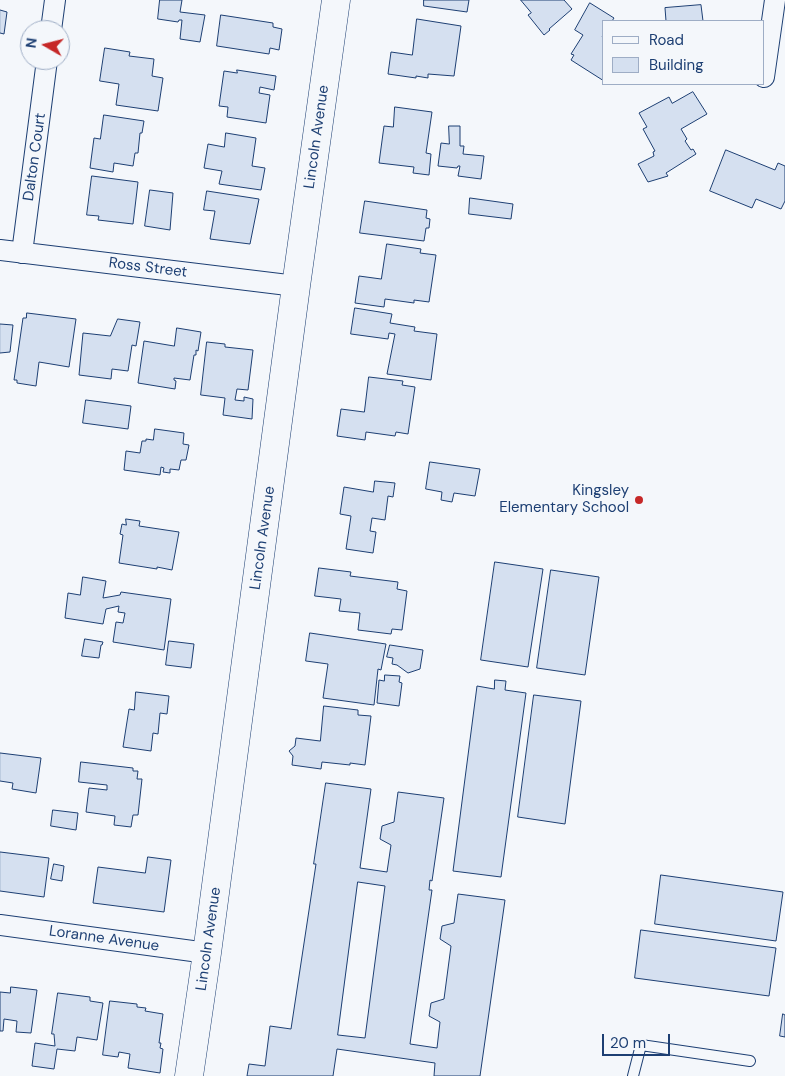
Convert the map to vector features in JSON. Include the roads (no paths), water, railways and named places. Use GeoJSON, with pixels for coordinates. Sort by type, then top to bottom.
{"type":"FeatureCollection","features":[{"type":"Feature","properties":{"kind":"street"},"geometry":{"type":"LineString","coordinates":[[53,20],[56,0]]}},
{"type":"Feature","properties":{"kind":"street","name":"Lincoln Avenue"},"geometry":{"type":"LineString","coordinates":[[189,1076],[336,0]]}},
{"type":"Feature","properties":{"kind":"street"},"geometry":{"type":"LineString","coordinates":[[765,70],[775,0]]}},
{"type":"Feature","properties":{"kind":"street","name":"Dalton Court"},"geometry":{"type":"LineString","coordinates":[[22,253],[47,70]]}},
{"type":"Feature","properties":{"kind":"street","name":"Ross Street"},"geometry":{"type":"LineString","coordinates":[[0,250],[296,286]]}},
{"type":"Feature","properties":{"kind":"street","name":"Loranne Avenue"},"geometry":{"type":"LineString","coordinates":[[0,925],[207,953]]}},
{"type":"Feature","properties":{"kind":"lane"},"geometry":{"type":"LineString","coordinates":[[633,1076],[641,1045],[750,1062]]}},
{"type":"Feature","properties":{"kind":"place","name":"Kingsley Elementary School"},"geometry":{"type":"Point","coordinates":[639,500]}}]}
